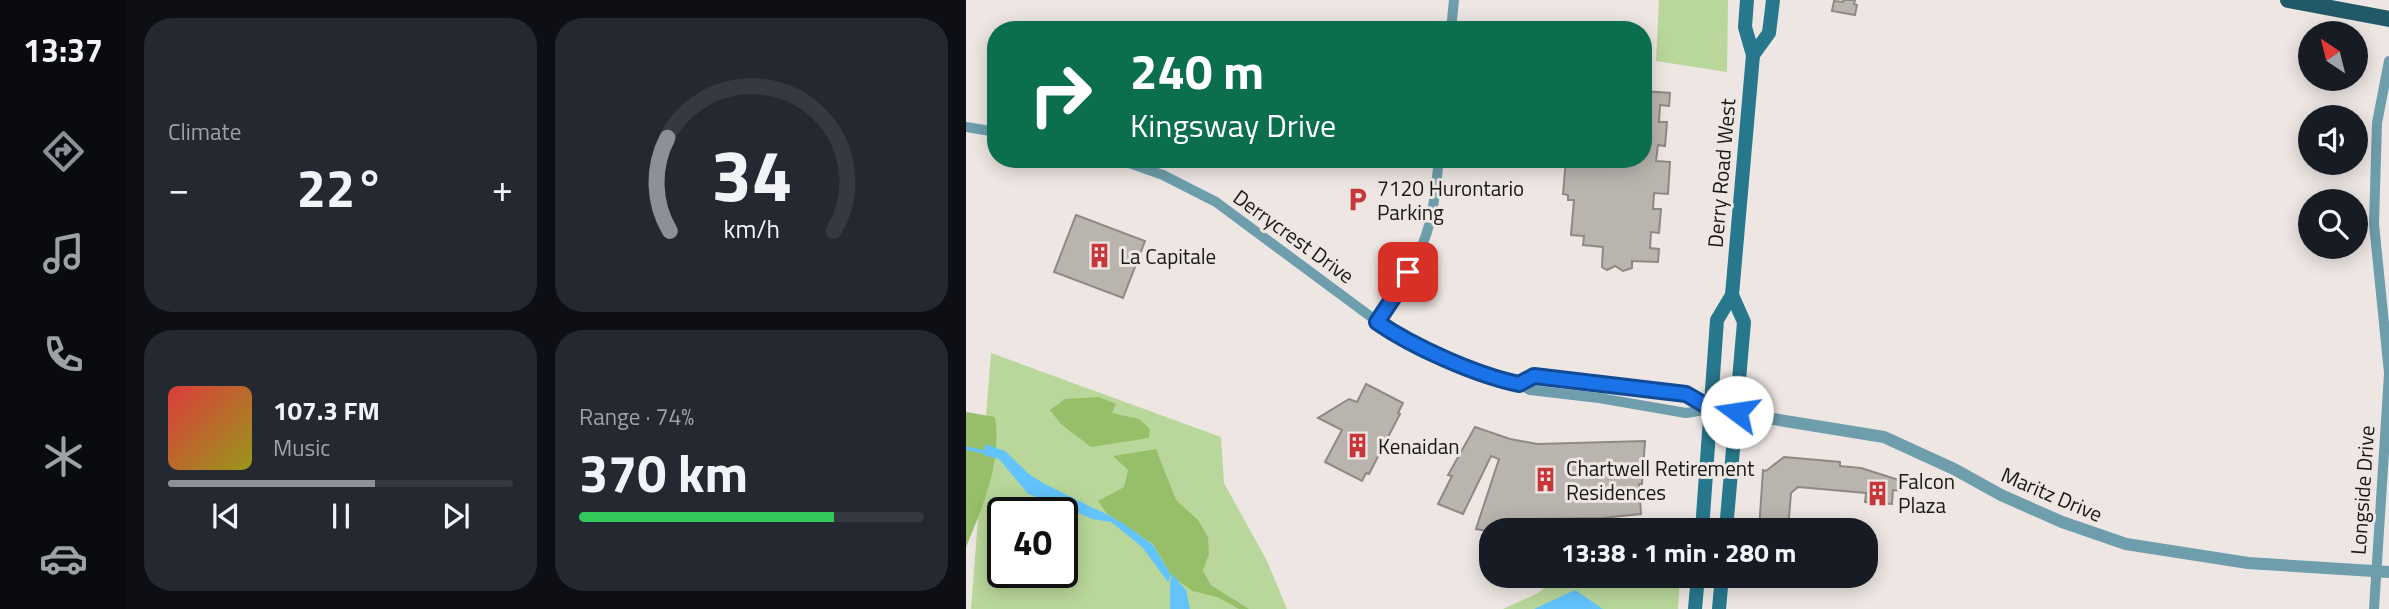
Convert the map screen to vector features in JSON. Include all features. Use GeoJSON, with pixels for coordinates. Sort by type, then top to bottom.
{"type":"FeatureCollection","features":[{"type":"Feature","properties":{"kind":"main road","name":"Derry Road West"},"geometry":{"type":"LineString","coordinates":[[1703,518],[1717,320],[1731,295],[1753,55],[1745,27],[1747,0]]}},
{"type":"Feature","properties":{"kind":"main road","name":"Derry Road West"},"geometry":{"type":"LineString","coordinates":[[1753,55],[1769,33],[1773,0]]}},
{"type":"Feature","properties":{"kind":"main road"},"geometry":{"type":"LineString","coordinates":[[2288,0],[2389,19]]}},
{"type":"Feature","properties":{"kind":"main road","name":"Derry Road West"},"geometry":{"type":"LineString","coordinates":[[1727,518],[1744,322],[1731,295]]}},
{"type":"Feature","properties":{"kind":"main road"},"geometry":{"type":"LineString","coordinates":[[1695,609],[1697,588]]}},
{"type":"Feature","properties":{"kind":"main road"},"geometry":{"type":"LineString","coordinates":[[1719,609],[1721,588]]}},
{"type":"Feature","properties":{"kind":"street"},"geometry":{"type":"LineString","coordinates":[[1452,21],[1454,0]]}},
{"type":"Feature","properties":{"kind":"street","name":"Longside Drive"},"geometry":{"type":"LineString","coordinates":[[2375,609],[2383,571],[2389,373],[2374,224],[2377,123],[2389,61]]}},
{"type":"Feature","properties":{"kind":"street"},"geometry":{"type":"LineString","coordinates":[[966,127],[987,130]]}},
{"type":"Feature","properties":{"kind":"street","name":"Derrycrest Drive"},"geometry":{"type":"LineString","coordinates":[[1145,168],[1163,174],[1216,202],[1377,322],[1434,353],[1490,378],[1519,384],[1530,390],[1586,396],[1686,413],[1712,409]]}},
{"type":"Feature","properties":{"kind":"street"},"geometry":{"type":"LineString","coordinates":[[1377,322],[1399,289],[1426,237],[1438,168]]}},
{"type":"Feature","properties":{"kind":"street","name":"Derrycrest Drive"},"geometry":{"type":"LineString","coordinates":[[1519,384],[1534,376],[1686,394],[1712,409]]}},
{"type":"Feature","properties":{"kind":"street","name":"Maritz Drive"},"geometry":{"type":"LineString","coordinates":[[1712,409],[1884,437],[2037,511],[2126,544],[2248,563],[2383,571]]}},
{"type":"Feature","properties":{"kind":"green space"},"geometry":{"type":"Polygon","coordinates":[[[1659,0],[1728,0],[1727,72],[1656,61],[1659,0]]]}},
{"type":"Feature","properties":{"kind":"green space"},"geometry":{"type":"Polygon","coordinates":[[[991,353],[1221,437],[1224,483],[1267,561],[1287,609],[971,609],[991,353]]]}},
{"type":"Feature","properties":{"kind":"green space"},"geometry":{"type":"Polygon","coordinates":[[[1099,397],[1116,404],[1112,413],[1139,419],[1150,429],[1149,438],[1091,447],[1061,424],[1050,410],[1065,399],[1099,397]]]}},
{"type":"Feature","properties":{"kind":"green space"},"geometry":{"type":"Polygon","coordinates":[[[966,412],[995,417],[996,451],[990,484],[966,547],[966,412]]]}},
{"type":"Feature","properties":{"kind":"green space"},"geometry":{"type":"Polygon","coordinates":[[[1156,449],[1176,500],[1198,520],[1208,537],[1209,554],[1203,571],[1211,585],[1249,609],[1239,609],[1217,597],[1193,591],[1172,577],[1153,544],[1107,514],[1098,501],[1124,487],[1128,470],[1113,456],[1156,449]]]}},
{"type":"Feature","properties":{"kind":"green space"},"geometry":{"type":"Polygon","coordinates":[[[1544,588],[1679,588],[1678,609],[1503,609],[1544,588]]]}},
{"type":"Feature","properties":{"kind":"water"},"geometry":{"type":"Polygon","coordinates":[[[985,444],[1005,451],[1029,474],[1071,497],[1037,497],[1028,494],[999,459],[984,455],[985,444]]]}},
{"type":"Feature","properties":{"kind":"water"},"geometry":{"type":"Polygon","coordinates":[[[1078,500],[1121,522],[1153,545],[1171,575],[1168,582],[1142,547],[1111,522],[1092,519],[1078,513],[1078,500]]]}},
{"type":"Feature","properties":{"kind":"water"},"geometry":{"type":"Polygon","coordinates":[[[1172,574],[1186,590],[1190,609],[1170,609],[1172,574]]]}},
{"type":"Feature","properties":{"kind":"water"},"geometry":{"type":"Polygon","coordinates":[[[1575,590],[1603,609],[1534,609],[1575,590]]]}},
{"type":"Feature","properties":{"kind":"building"},"geometry":{"type":"Polygon","coordinates":[[[1855,0],[1855,15],[1832,11],[1834,1],[1855,0]]]}},
{"type":"Feature","properties":{"kind":"building"},"geometry":{"type":"Polygon","coordinates":[[[1652,92],[1670,93],[1669,106],[1660,105],[1659,122],[1667,122],[1665,146],[1658,145],[1656,161],[1670,162],[1668,194],[1654,193],[1653,209],[1661,209],[1659,233],[1651,232],[1650,248],[1659,249],[1658,262],[1632,261],[1632,268],[1623,271],[1615,266],[1607,270],[1602,267],[1603,247],[1583,245],[1584,236],[1571,235],[1574,200],[1568,200],[1568,195],[1563,194],[1565,168],[1652,168],[1652,92]]]}},
{"type":"Feature","properties":{"kind":"building","name":"La Capitale"},"geometry":{"type":"Polygon","coordinates":[[[1076,215],[1145,241],[1123,298],[1054,272],[1076,215]]]}},
{"type":"Feature","properties":{"kind":"building","name":"Kenaidan"},"geometry":{"type":"Polygon","coordinates":[[[1366,384],[1403,403],[1369,474],[1366,473],[1362,481],[1325,462],[1342,430],[1318,418],[1349,399],[1357,402],[1366,384]]]}},
{"type":"Feature","properties":{"kind":"building","name":"Chartwell Retirement Residences"},"geometry":{"type":"Polygon","coordinates":[[[1475,427],[1510,439],[1537,444],[1645,441],[1642,484],[1639,484],[1641,514],[1602,518],[1480,518],[1499,459],[1491,456],[1463,514],[1438,504],[1452,476],[1448,475],[1475,427]]]}},
{"type":"Feature","properties":{"kind":"building","name":"Falcon Plaza"},"geometry":{"type":"Polygon","coordinates":[[[1784,457],[1840,462],[1840,466],[1861,468],[1902,481],[1901,491],[1893,490],[1892,504],[1865,502],[1866,493],[1798,487],[1791,493],[1789,518],[1760,518],[1763,470],[1766,471],[1784,457]]]}},
{"type":"Feature","properties":{"kind":"waterway"},"geometry":{"type":"LineString","coordinates":[[966,448],[988,453]]}},
{"type":"Feature","properties":{"kind":"waterway"},"geometry":{"type":"LineString","coordinates":[[1096,511],[1111,518]]}},
{"type":"Feature","properties":{"kind":"place","name":"7120 Hurontario Parking"},"geometry":{"type":"Point","coordinates":[1357,200]}},
{"type":"Feature","properties":{"kind":"place","name":"La Capitale"},"geometry":{"type":"Point","coordinates":[1100,256]}},
{"type":"Feature","properties":{"kind":"place","name":"Kenaidan"},"geometry":{"type":"Point","coordinates":[1358,446]}},
{"type":"Feature","properties":{"kind":"place","name":"Chartwell Retirement Residences"},"geometry":{"type":"Point","coordinates":[1546,480]}},
{"type":"Feature","properties":{"kind":"place","name":"Falcon Plaza"},"geometry":{"type":"Point","coordinates":[1878,493]}},
{"type":"Feature","properties":{"kind":"route"},"geometry":{"type":"LineString","coordinates":[[1408,272],[1377,322],[1434,353],[1490,378],[1519,384],[1534,376],[1686,394],[1712,409],[1737,412]]}}]}
